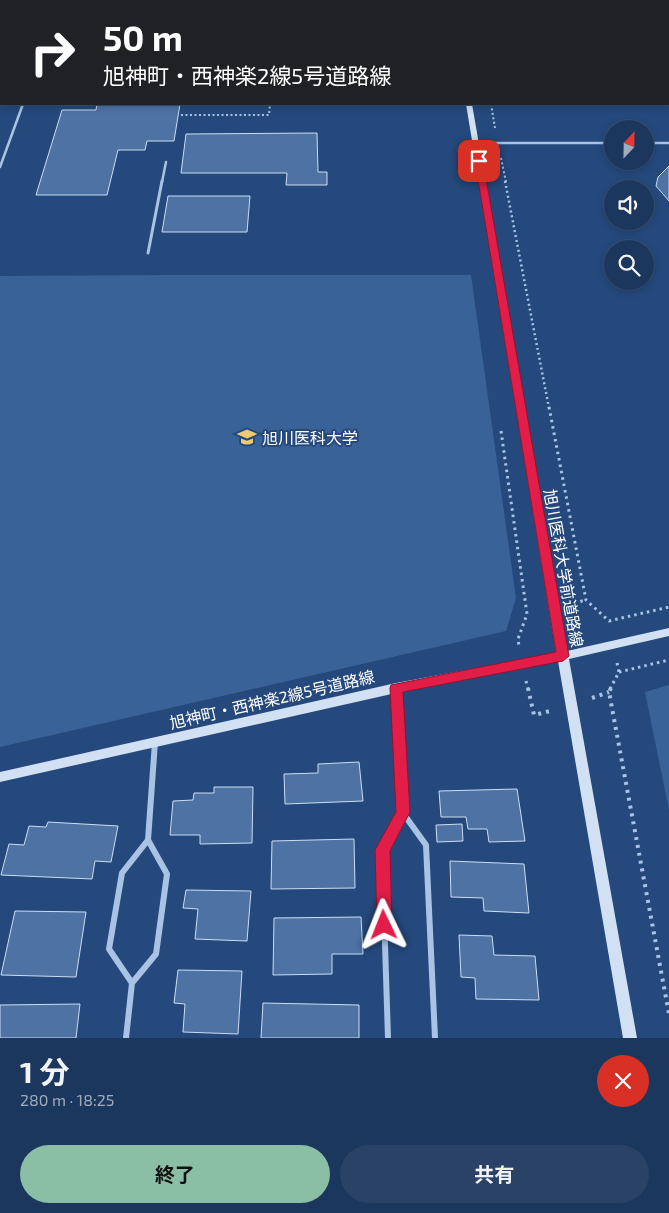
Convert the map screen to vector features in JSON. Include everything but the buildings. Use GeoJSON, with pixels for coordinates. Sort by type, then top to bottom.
{"type":"FeatureCollection","features":[{"type":"Feature","properties":{"kind":"street","name":"旭川医科大学前道路線"},"geometry":{"type":"LineString","coordinates":[[469,105],[630,1038]]}},
{"type":"Feature","properties":{"kind":"street","name":"旭神町・西神楽2線5号道路線"},"geometry":{"type":"LineString","coordinates":[[0,777],[396,688],[563,656],[669,632]]}},
{"type":"Feature","properties":{"kind":"street"},"geometry":{"type":"LineString","coordinates":[[396,688],[403,812],[426,845],[436,1038]]}},
{"type":"Feature","properties":{"kind":"street"},"geometry":{"type":"LineString","coordinates":[[126,1038],[132,983],[156,954],[166,874],[148,840],[155,742]]}},
{"type":"Feature","properties":{"kind":"street"},"geometry":{"type":"LineString","coordinates":[[388,1038],[382,850],[403,812]]}},
{"type":"Feature","properties":{"kind":"street"},"geometry":{"type":"LineString","coordinates":[[132,983],[109,949],[122,873],[148,840]]}},
{"type":"Feature","properties":{"kind":"lane"},"geometry":{"type":"LineString","coordinates":[[0,167],[23,105]]}},
{"type":"Feature","properties":{"kind":"lane"},"geometry":{"type":"LineString","coordinates":[[476,142],[604,143]]}},
{"type":"Feature","properties":{"kind":"lane"},"geometry":{"type":"LineString","coordinates":[[654,143],[669,143]]}},
{"type":"Feature","properties":{"kind":"lane"},"geometry":{"type":"LineString","coordinates":[[148,253],[166,162]]}},
{"type":"Feature","properties":{"kind":"path"},"geometry":{"type":"LineString","coordinates":[[181,115],[269,115],[270,105]]}},
{"type":"Feature","properties":{"kind":"path"},"geometry":{"type":"LineString","coordinates":[[491,105],[586,600],[609,620],[669,607]]}},
{"type":"Feature","properties":{"kind":"path"},"geometry":{"type":"LineString","coordinates":[[518,639],[527,614]]}},
{"type":"Feature","properties":{"kind":"path"},"geometry":{"type":"LineString","coordinates":[[669,660],[618,672],[609,692],[669,1014]]}},
{"type":"Feature","properties":{"kind":"path"},"geometry":{"type":"LineString","coordinates":[[526,679],[534,715]]}},
{"type":"Feature","properties":{"kind":"shaded area","name":"旭川医科大学"},"geometry":{"type":"Polygon","coordinates":[[[471,275],[516,598],[506,631],[0,747],[0,276],[471,275]]]}},
{"type":"Feature","properties":{"kind":"shaded area"},"geometry":{"type":"Polygon","coordinates":[[[669,685],[669,810],[645,692],[669,685]]]}},
{"type":"Feature","properties":{"kind":"place","name":"旭川医科大学"},"geometry":{"type":"Point","coordinates":[247,437]}},
{"type":"Feature","properties":{"kind":"route"},"geometry":{"type":"LineString","coordinates":[[384,925],[382,850],[403,812],[396,688],[563,656],[479,161]]}}]}
